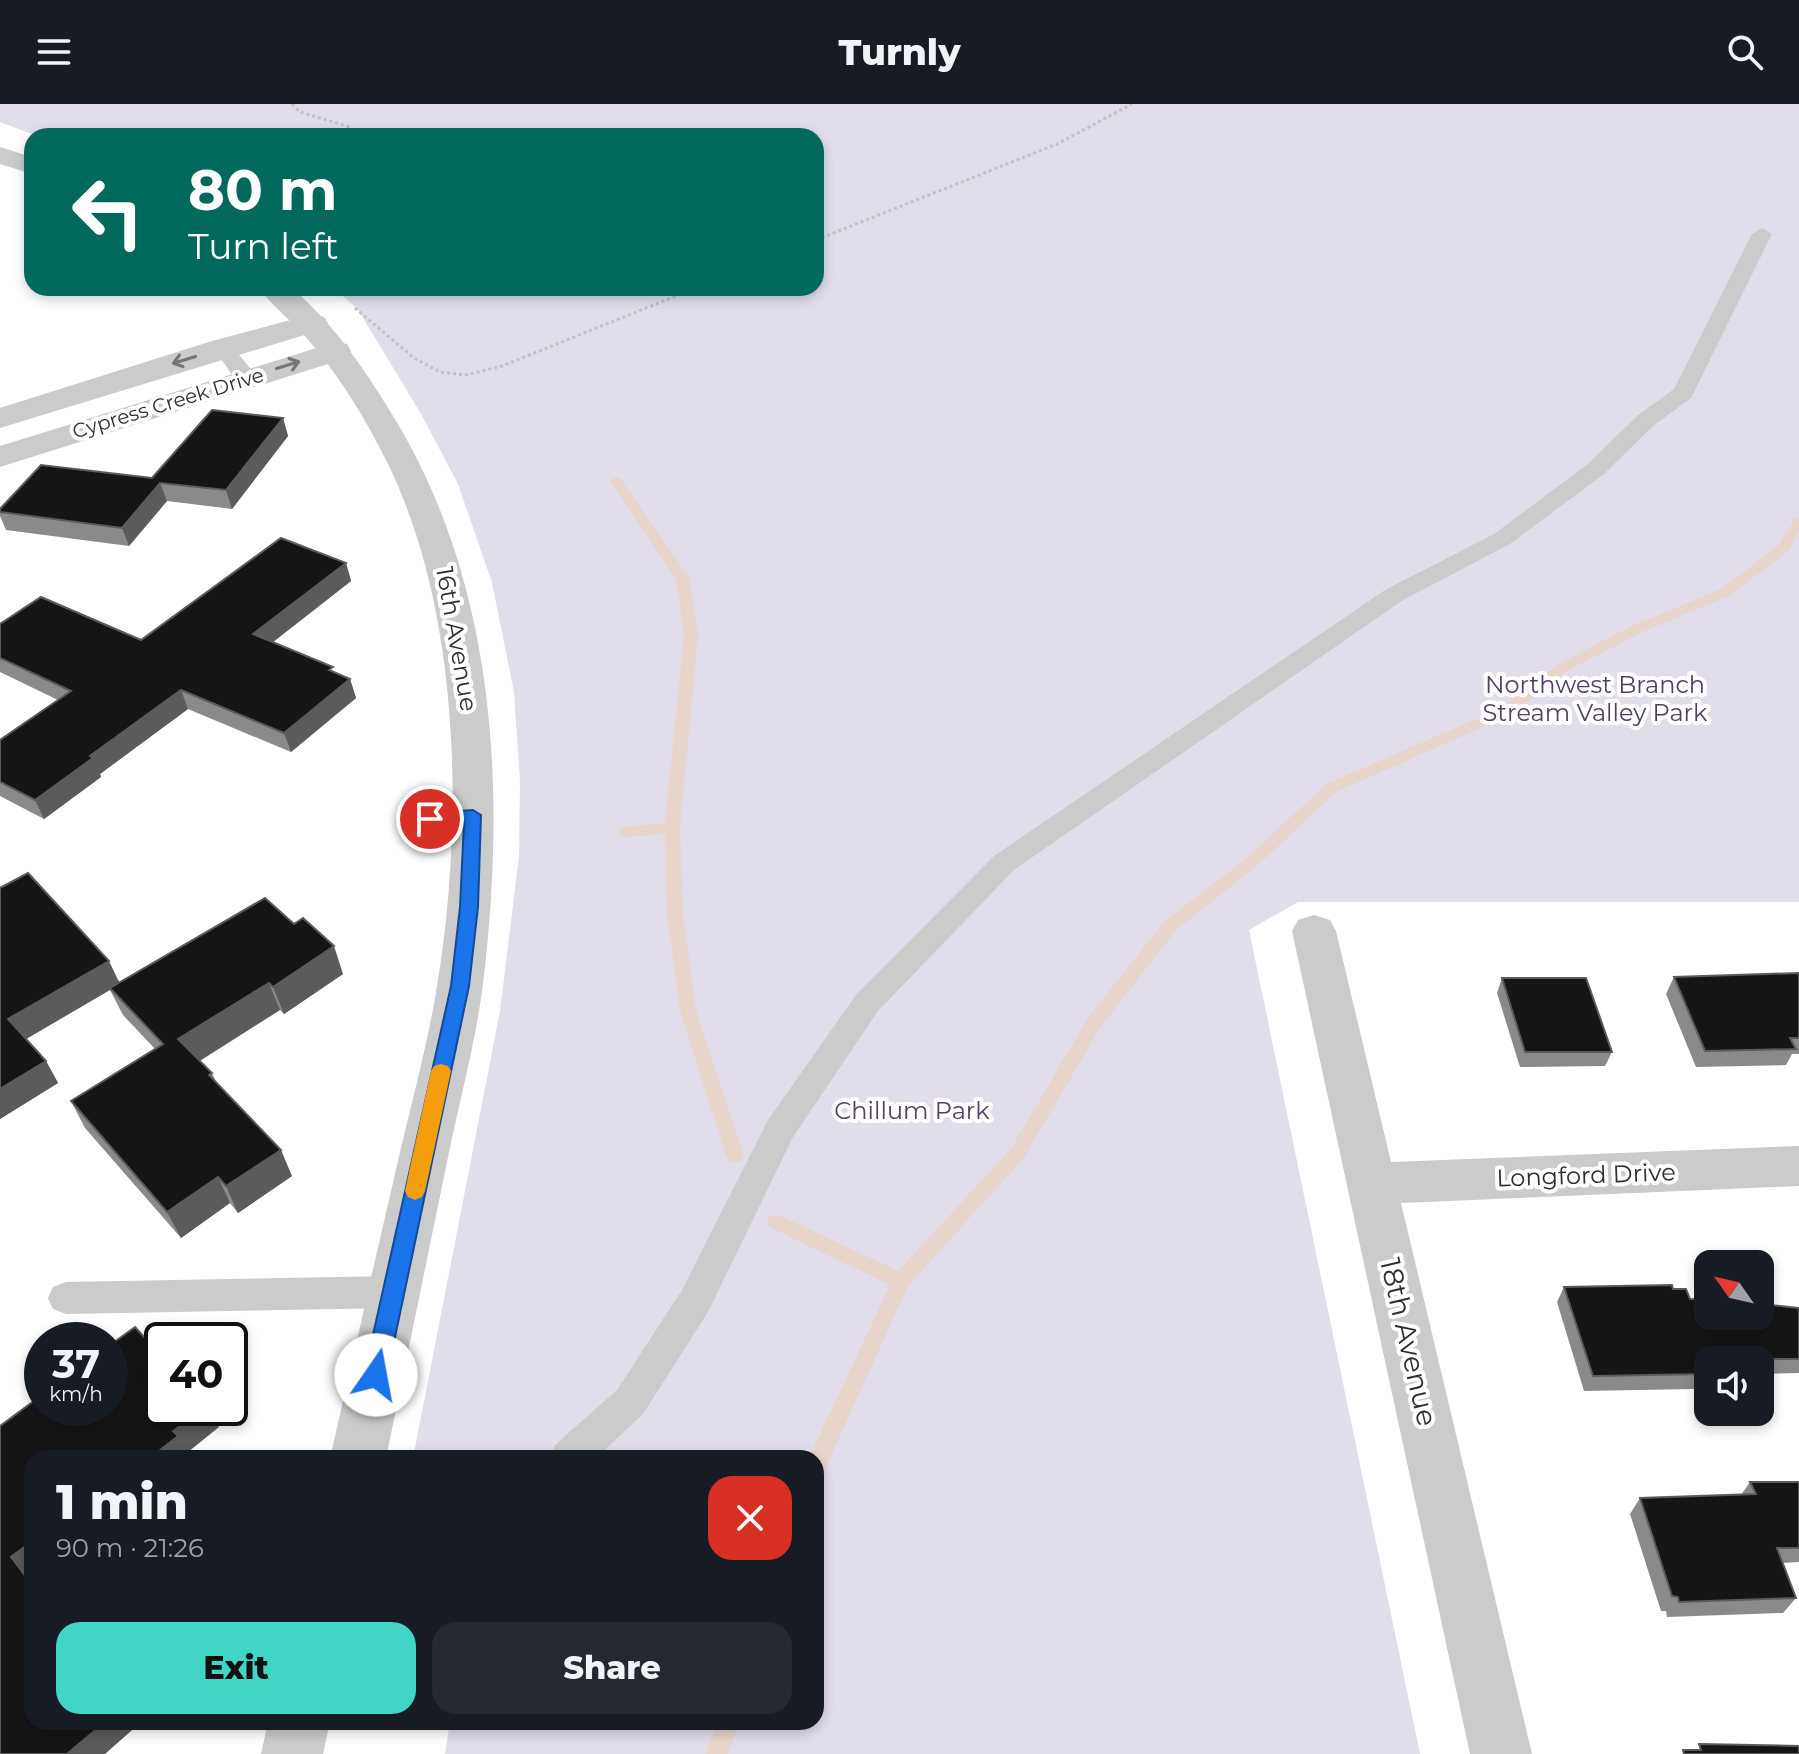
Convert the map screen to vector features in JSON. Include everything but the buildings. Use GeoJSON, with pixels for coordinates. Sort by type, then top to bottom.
{"type":"FeatureCollection","features":[{"type":"Feature","properties":{"kind":"street"},"geometry":{"type":"LineString","coordinates":[[0,155],[24,163]]}},
{"type":"Feature","properties":{"kind":"street","name":"16th Avenue"},"geometry":{"type":"LineString","coordinates":[[282,296],[325,337],[383,421],[419,494],[446,564],[466,663],[472,729],[473,815],[469,907],[460,986],[360,1450]]}},
{"type":"Feature","properties":{"kind":"street","name":"Cypress Creek Drive"},"geometry":{"type":"LineString","coordinates":[[0,418],[223,348],[325,337]]}},
{"type":"Feature","properties":{"kind":"street","name":"Cypress Creek Drive"},"geometry":{"type":"LineString","coordinates":[[0,457],[246,378],[325,337]]}},
{"type":"Feature","properties":{"kind":"street","name":"18th Avenue"},"geometry":{"type":"LineString","coordinates":[[1314,931],[1374,1183],[1501,1754]]}},
{"type":"Feature","properties":{"kind":"street","name":"Longford Drive"},"geometry":{"type":"LineString","coordinates":[[1374,1183],[1799,1166]]}},
{"type":"Feature","properties":{"kind":"street"},"geometry":{"type":"LineString","coordinates":[[292,1754],[297,1730]]}},
{"type":"Feature","properties":{"kind":"lane"},"geometry":{"type":"LineString","coordinates":[[578,1450],[630,1402],[695,1301],[780,1129],[867,1003],[1004,863],[1394,595],[1502,539],[1596,469],[1645,421],[1683,393],[1762,234]]}},
{"type":"Feature","properties":{"kind":"lane"},"geometry":{"type":"LineString","coordinates":[[223,348],[246,378]]}},
{"type":"Feature","properties":{"kind":"lane"},"geometry":{"type":"LineString","coordinates":[[430,819],[473,815]]}},
{"type":"Feature","properties":{"kind":"lane"},"geometry":{"type":"LineString","coordinates":[[66,1298],[393,1292]]}},
{"type":"Feature","properties":{"kind":"path"},"geometry":{"type":"LineString","coordinates":[[292,104],[300,112],[350,128]]}},
{"type":"Feature","properties":{"kind":"path"},"geometry":{"type":"LineString","coordinates":[[824,237],[1057,144],[1132,104]]}},
{"type":"Feature","properties":{"kind":"path"},"geometry":{"type":"LineString","coordinates":[[352,306],[392,343],[421,362],[463,375],[516,359],[676,296]]}},
{"type":"Feature","properties":{"kind":"green space","name":"Chillum Park"},"geometry":{"type":"Polygon","coordinates":[[[0,104],[1799,104],[1799,902],[1298,902],[1249,930],[1420,1754],[445,1754],[449,1730],[824,1730],[824,1450],[415,1450],[500,1011],[519,856],[520,782],[514,692],[492,583],[458,484],[421,414],[357,308],[343,296],[824,296],[824,128],[24,128],[24,131],[0,122],[0,104]]]}},
{"type":"Feature","properties":{"kind":"waterway"},"geometry":{"type":"LineString","coordinates":[[616,481],[683,579],[691,636],[672,828]]}},
{"type":"Feature","properties":{"kind":"waterway"},"geometry":{"type":"LineString","coordinates":[[901,1281],[1017,1154],[1094,1023],[1170,926],[1253,861],[1331,788],[1507,711],[1562,668],[1635,630],[1726,592],[1783,548],[1799,522]]}},
{"type":"Feature","properties":{"kind":"waterway"},"geometry":{"type":"LineString","coordinates":[[625,832],[672,828]]}},
{"type":"Feature","properties":{"kind":"waterway"},"geometry":{"type":"LineString","coordinates":[[672,828],[675,914],[688,1010],[735,1156]]}},
{"type":"Feature","properties":{"kind":"waterway"},"geometry":{"type":"LineString","coordinates":[[776,1222],[901,1281]]}},
{"type":"Feature","properties":{"kind":"waterway"},"geometry":{"type":"LineString","coordinates":[[823,1450],[901,1281]]}},
{"type":"Feature","properties":{"kind":"waterway"},"geometry":{"type":"LineString","coordinates":[[717,1754],[725,1730]]}},
{"type":"Feature","properties":{"kind":"slow traffic"},"geometry":{"type":"LineString","coordinates":[[415,1191],[441,1071]]}},
{"type":"Feature","properties":{"kind":"route"},"geometry":{"type":"LineString","coordinates":[[376,1375],[460,986],[469,907],[473,815],[430,819]]}},
{"type":"Feature","properties":{"kind":"park label","name":"Northwest Branch Stream Valley Park"},"geometry":{"type":"Point","coordinates":[1595,698]}}]}
